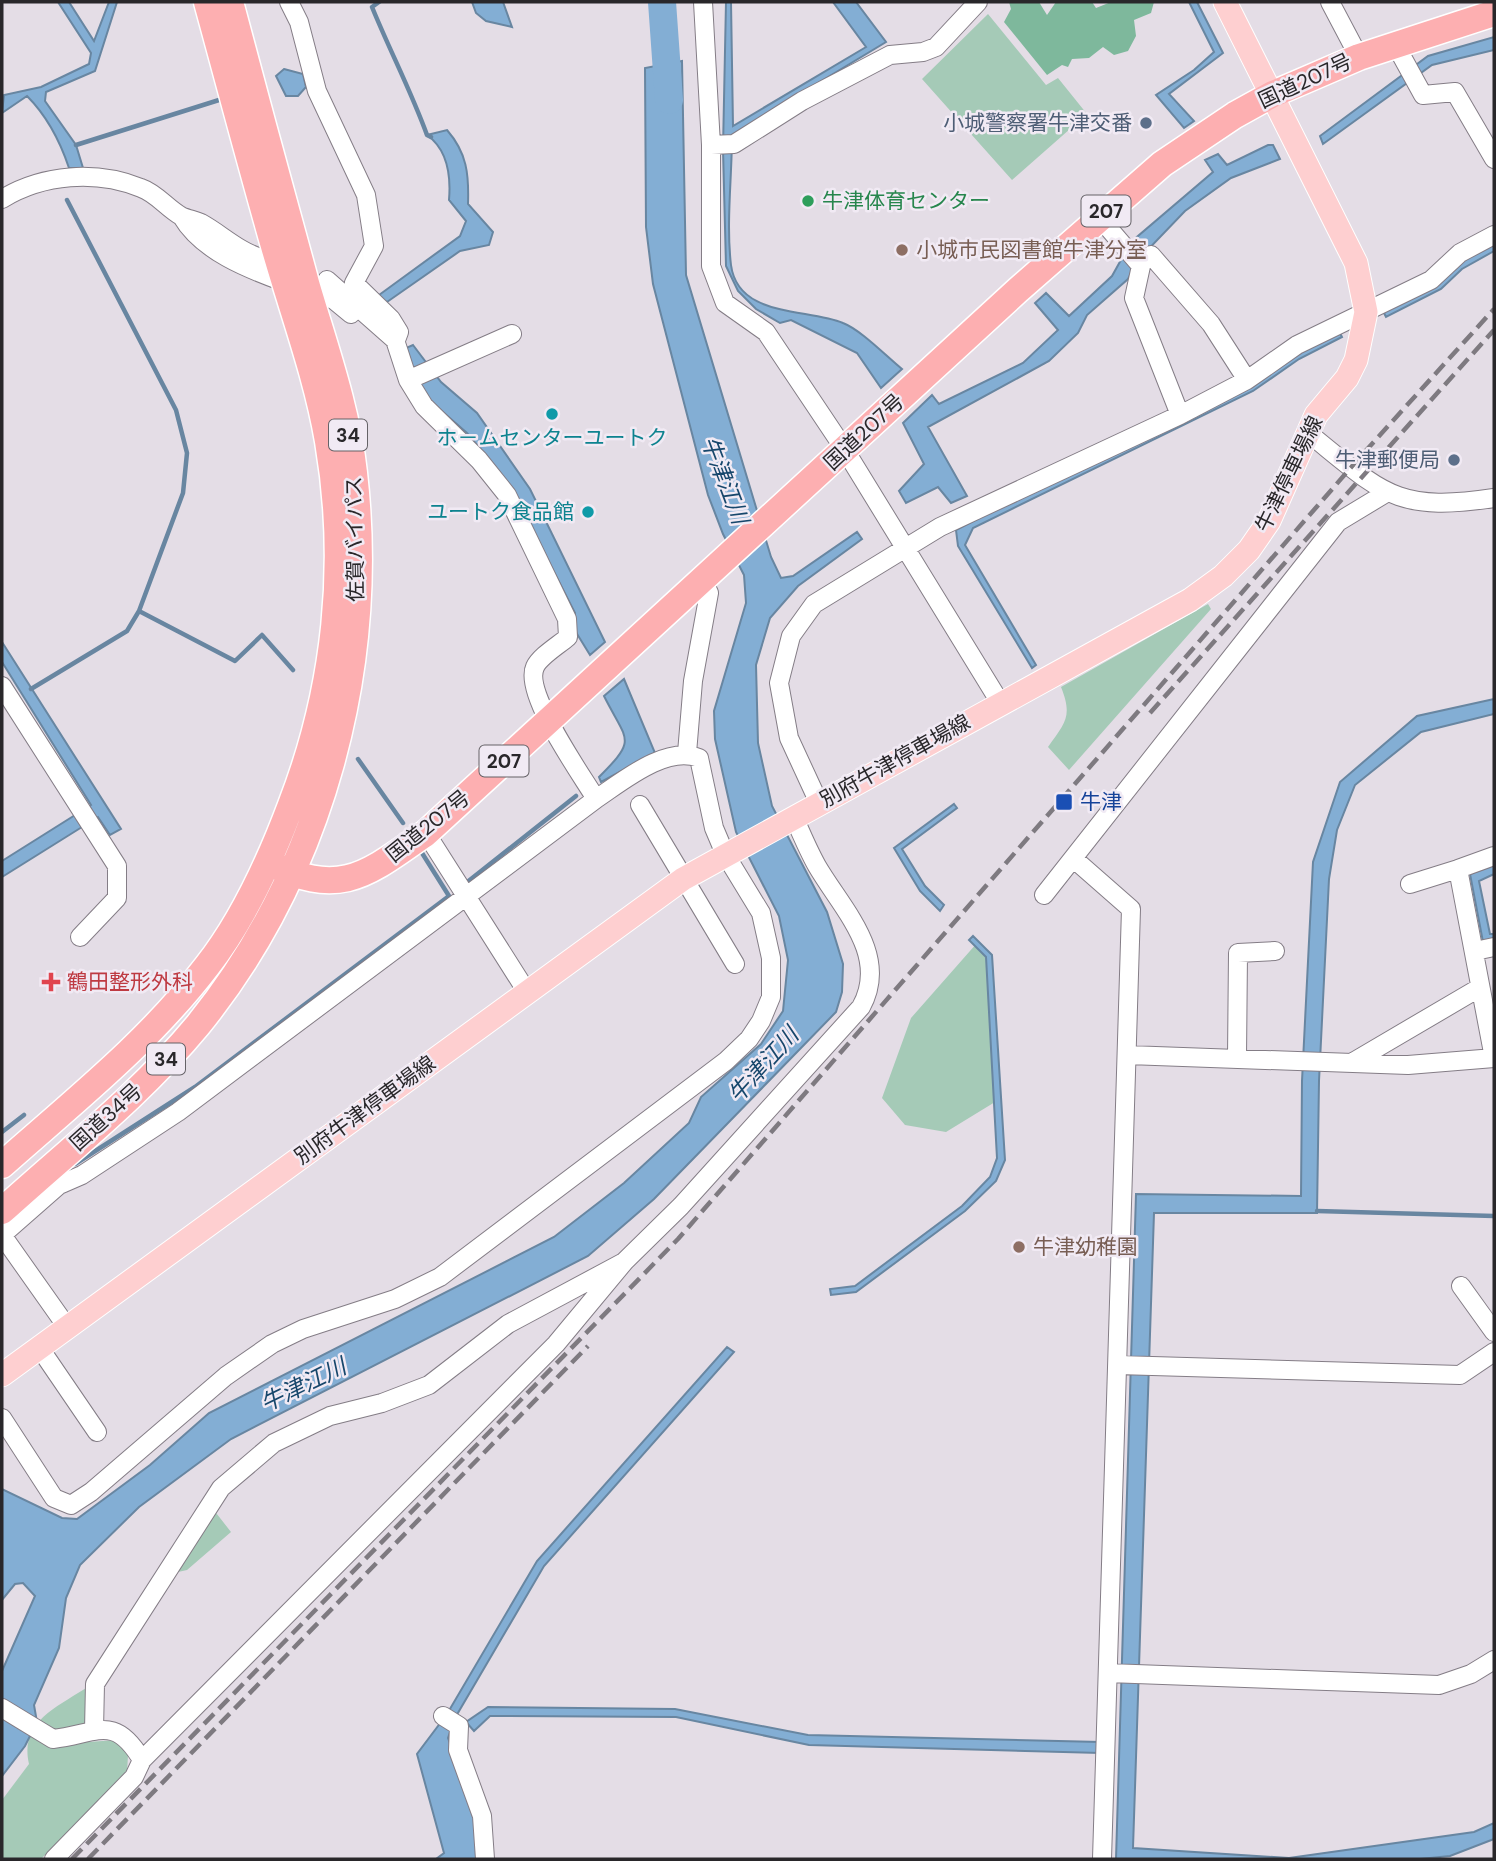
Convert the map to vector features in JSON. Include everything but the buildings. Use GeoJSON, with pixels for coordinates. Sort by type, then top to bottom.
{"type":"FeatureCollection","features":[{"type":"Feature","properties":{"kind":"highway","name":"佐賀バイパス"},"geometry":{"type":"LineString","coordinates":[[207,2],[307,284],[337,530],[338,600],[318,719],[300,783],[268,862]]}},
{"type":"Feature","properties":{"kind":"highway","name":"佐賀バイパス"},"geometry":{"type":"LineString","coordinates":[[230,2],[349,444],[358,515],[355,637],[337,744],[318,809],[292,874]]}},
{"type":"Feature","properties":{"kind":"highway","name":"国道207号"},"geometry":{"type":"LineString","coordinates":[[268,862],[292,874],[322,883],[350,878],[376,868],[426,833],[1100,217],[1180,151],[1273,94],[1359,57],[1494,13]]}},
{"type":"Feature","properties":{"kind":"highway","name":"国道34号"},"geometry":{"type":"LineString","coordinates":[[2,1165],[167,1014],[209,964],[268,862]]}},
{"type":"Feature","properties":{"kind":"highway","name":"国道34号"},"geometry":{"type":"LineString","coordinates":[[2,1212],[151,1075],[197,1025],[235,974],[292,874]]}},
{"type":"Feature","properties":{"kind":"main road","name":"牛津停車場線"},"geometry":{"type":"LineString","coordinates":[[1001,704],[1190,600],[1223,576],[1249,550],[1269,521],[1316,415],[1347,378],[1356,360],[1366,312],[1356,263],[1273,94],[1224,2]]}},
{"type":"Feature","properties":{"kind":"main road","name":"別府牛津停車場線"},"geometry":{"type":"LineString","coordinates":[[2,1375],[683,879],[1001,704]]}},
{"type":"Feature","properties":{"kind":"street"},"geometry":{"type":"LineString","coordinates":[[289,2],[299,22],[317,91],[366,195],[374,246],[354,283],[391,319],[399,332],[398,349],[408,380],[424,406],[479,460],[507,495],[567,619],[568,637],[536,666],[533,681],[549,720],[596,799]]}},
{"type":"Feature","properties":{"kind":"street"},"geometry":{"type":"LineString","coordinates":[[703,2],[721,145],[711,266],[716,284],[725,303],[735,313],[766,332],[845,450],[1001,704]]}},
{"type":"Feature","properties":{"kind":"street"},"geometry":{"type":"LineString","coordinates":[[721,145],[890,55],[923,52],[936,47],[978,2]]}},
{"type":"Feature","properties":{"kind":"street"},"geometry":{"type":"LineString","coordinates":[[1330,2],[1359,57]]}},
{"type":"Feature","properties":{"kind":"street"},"geometry":{"type":"LineString","coordinates":[[1395,44],[1423,95],[1455,92],[1494,159]]}},
{"type":"Feature","properties":{"kind":"street"},"geometry":{"type":"LineString","coordinates":[[2,199],[23,186],[44,179],[95,177],[143,188],[182,217],[199,222],[249,254],[261,258]]}},
{"type":"Feature","properties":{"kind":"street"},"geometry":{"type":"LineString","coordinates":[[182,217],[192,235],[250,270],[307,284],[334,300],[398,349]]}},
{"type":"Feature","properties":{"kind":"street"},"geometry":{"type":"LineString","coordinates":[[1100,217],[1125,248],[1146,261],[1212,324],[1247,380]]}},
{"type":"Feature","properties":{"kind":"street"},"geometry":{"type":"LineString","coordinates":[[819,803],[789,737],[779,683],[791,636],[814,604],[904,546],[1180,415],[1247,380],[1297,345],[1431,280],[1460,253],[1494,235]]}},
{"type":"Feature","properties":{"kind":"street"},"geometry":{"type":"LineString","coordinates":[[1146,261],[1134,298],[1180,415]]}},
{"type":"Feature","properties":{"kind":"street"},"geometry":{"type":"LineString","coordinates":[[408,380],[512,334]]}},
{"type":"Feature","properties":{"kind":"street"},"geometry":{"type":"LineString","coordinates":[[1307,432],[1386,492],[1402,499],[1433,505],[1494,498]]}},
{"type":"Feature","properties":{"kind":"street"},"geometry":{"type":"LineString","coordinates":[[1044,895],[1338,522],[1386,492]]}},
{"type":"Feature","properties":{"kind":"street"},"geometry":{"type":"LineString","coordinates":[[687,753],[692,681],[709,593],[707,576]]}},
{"type":"Feature","properties":{"kind":"street"},"geometry":{"type":"LineString","coordinates":[[2,686],[117,866],[117,898],[80,937]]}},
{"type":"Feature","properties":{"kind":"street"},"geometry":{"type":"LineString","coordinates":[[2,1419],[54,1498],[71,1505],[91,1492],[247,1360],[303,1329],[396,1299],[440,1277],[726,1060],[749,1039],[761,1021],[771,997],[771,958],[761,913],[714,828],[699,758],[687,753],[668,757],[596,799],[178,1112],[82,1175],[59,1185],[2,1235],[67,1327]]}},
{"type":"Feature","properties":{"kind":"street"},"geometry":{"type":"LineString","coordinates":[[640,805],[735,964]]}},
{"type":"Feature","properties":{"kind":"street"},"geometry":{"type":"LineString","coordinates":[[54,1859],[134,1777],[142,1760],[556,1344],[625,1261],[681,1206],[861,1007],[870,990],[871,972],[855,922],[817,866],[791,818]]}},
{"type":"Feature","properties":{"kind":"street"},"geometry":{"type":"LineString","coordinates":[[426,833],[463,896],[527,992]]}},
{"type":"Feature","properties":{"kind":"street"},"geometry":{"type":"LineString","coordinates":[[1410,884],[1494,856]]}},
{"type":"Feature","properties":{"kind":"street"},"geometry":{"type":"LineString","coordinates":[[1074,859],[1131,909],[1102,1859]]}},
{"type":"Feature","properties":{"kind":"street"},"geometry":{"type":"LineString","coordinates":[[1128,1055],[1444,1064],[1494,1058],[1458,869]]}},
{"type":"Feature","properties":{"kind":"street"},"geometry":{"type":"LineString","coordinates":[[1475,951],[1494,947]]}},
{"type":"Feature","properties":{"kind":"street"},"geometry":{"type":"LineString","coordinates":[[1237,1057],[1238,953],[1275,951]]}},
{"type":"Feature","properties":{"kind":"street"},"geometry":{"type":"LineString","coordinates":[[1353,1062],[1479,988]]}},
{"type":"Feature","properties":{"kind":"street"},"geometry":{"type":"LineString","coordinates":[[94,1730],[95,1684],[221,1488],[274,1443],[330,1416],[382,1403],[429,1385],[508,1324],[610,1266],[625,1261]]}},
{"type":"Feature","properties":{"kind":"street"},"geometry":{"type":"LineString","coordinates":[[1461,1286],[1494,1332]]}},
{"type":"Feature","properties":{"kind":"street"},"geometry":{"type":"LineString","coordinates":[[39,1347],[97,1432]]}},
{"type":"Feature","properties":{"kind":"street"},"geometry":{"type":"LineString","coordinates":[[1118,1365],[1460,1375],[1493,1357]]}},
{"type":"Feature","properties":{"kind":"street"},"geometry":{"type":"LineString","coordinates":[[1108,1673],[1439,1685],[1471,1674],[1494,1660]]}},
{"type":"Feature","properties":{"kind":"street"},"geometry":{"type":"LineString","coordinates":[[2,1708],[43,1736],[53,1739],[75,1737],[94,1730],[113,1730],[130,1739],[142,1760]]}},
{"type":"Feature","properties":{"kind":"street"},"geometry":{"type":"LineString","coordinates":[[443,1716],[459,1726],[458,1751],[482,1816],[485,1859]]}},
{"type":"Feature","properties":{"kind":"green space"},"geometry":{"type":"Polygon","coordinates":[[[1009,2],[1039,2],[1047,15],[1056,2],[1092,2],[1096,8],[1111,2],[1154,2],[1151,13],[1134,20],[1136,36],[1128,51],[1114,55],[1103,47],[1089,58],[1072,59],[1068,67],[1062,65],[1047,75],[1004,22],[1011,9],[1009,2]]]}},
{"type":"Feature","properties":{"kind":"green space"},"geometry":{"type":"Polygon","coordinates":[[[988,14],[1046,85],[1058,78],[1087,114],[1012,180],[922,79],[988,14]]]}},
{"type":"Feature","properties":{"kind":"green space"},"geometry":{"type":"Polygon","coordinates":[[[1208,604],[1211,609],[1069,770],[1048,747],[1059,732],[1067,713],[1061,687],[1208,604]]]}},
{"type":"Feature","properties":{"kind":"green space"},"geometry":{"type":"Polygon","coordinates":[[[977,943],[989,955],[995,1102],[946,1132],[905,1125],[882,1098],[911,1018],[977,943]]]}},
{"type":"Feature","properties":{"kind":"green space"},"geometry":{"type":"Polygon","coordinates":[[[213,1509],[231,1532],[187,1570],[178,1572],[177,1567],[213,1509]]]}},
{"type":"Feature","properties":{"kind":"green space"},"geometry":{"type":"Polygon","coordinates":[[[89,1686],[92,1717],[88,1742],[117,1740],[128,1755],[127,1773],[41,1859],[2,1859],[2,1800],[29,1764],[27,1749],[35,1726],[54,1709],[89,1686]]]}},
{"type":"Feature","properties":{"kind":"water"},"geometry":{"type":"Polygon","coordinates":[[[58,2],[69,2],[94,41],[109,2],[117,2],[95,71],[46,92],[45,101],[76,145],[83,168],[69,168],[52,129],[27,96],[2,113],[4,95],[41,87],[89,64],[91,53],[58,2]]]}},
{"type":"Feature","properties":{"kind":"water"},"geometry":{"type":"Polygon","coordinates":[[[472,2],[503,2],[512,27],[486,21],[476,13],[472,2]]]}},
{"type":"Feature","properties":{"kind":"water"},"geometry":{"type":"Polygon","coordinates":[[[726,2],[731,2],[733,126],[866,47],[833,2],[856,2],[886,42],[732,135],[729,216],[731,265],[736,282],[746,294],[760,303],[828,318],[858,331],[902,369],[881,388],[857,353],[791,320],[780,323],[756,309],[738,291],[726,266],[723,149],[726,2]]]}},
{"type":"Feature","properties":{"kind":"water"},"geometry":{"type":"Polygon","coordinates":[[[1189,2],[1197,2],[1223,53],[1169,94],[1194,121],[1184,128],[1156,95],[1194,70],[1214,52],[1189,2]]]}},
{"type":"Feature","properties":{"kind":"water"},"geometry":{"type":"Polygon","coordinates":[[[1494,37],[1494,50],[1432,65],[1323,144],[1320,136],[1428,56],[1494,37]]]}},
{"type":"Feature","properties":{"kind":"water"},"geometry":{"type":"Polygon","coordinates":[[[682,61],[686,275],[771,557],[781,578],[793,576],[857,532],[862,539],[798,586],[770,618],[756,665],[758,743],[772,806],[827,912],[843,964],[842,992],[836,1012],[654,1199],[588,1256],[231,1439],[139,1507],[80,1565],[66,1598],[59,1648],[34,1705],[37,1722],[25,1746],[2,1776],[2,1671],[35,1596],[23,1583],[15,1584],[2,1600],[2,1489],[62,1518],[77,1519],[150,1465],[209,1413],[554,1237],[624,1183],[689,1123],[701,1097],[761,1044],[783,1011],[788,960],[779,916],[736,832],[715,739],[714,711],[746,603],[744,575],[723,534],[708,495],[653,284],[646,227],[645,68],[682,61]]]}},
{"type":"Feature","properties":{"kind":"water"},"geometry":{"type":"Polygon","coordinates":[[[284,69],[303,74],[306,87],[298,96],[286,96],[276,76],[284,69]]]}},
{"type":"Feature","properties":{"kind":"water"},"geometry":{"type":"Polygon","coordinates":[[[447,130],[463,156],[468,183],[468,204],[493,232],[489,245],[460,251],[387,302],[381,300],[379,295],[460,236],[466,221],[449,200],[444,156],[427,135],[447,130]]]}},
{"type":"Feature","properties":{"kind":"water"},"geometry":{"type":"Polygon","coordinates":[[[1273,145],[1280,159],[1231,178],[1185,211],[1138,260],[1128,279],[1087,315],[1078,333],[1049,361],[928,427],[967,496],[951,503],[938,487],[906,503],[899,491],[924,464],[903,423],[932,395],[939,404],[1023,363],[1058,330],[1035,303],[1046,293],[1069,316],[1112,276],[1131,242],[1213,172],[1205,160],[1218,154],[1227,165],[1273,145]]]}},
{"type":"Feature","properties":{"kind":"water"},"geometry":{"type":"Polygon","coordinates":[[[1494,240],[1494,251],[1462,269],[1441,289],[1386,317],[1383,311],[1494,240]]]}},
{"type":"Feature","properties":{"kind":"water"},"geometry":{"type":"Polygon","coordinates":[[[1339,331],[1342,337],[1299,359],[1253,391],[973,528],[965,545],[1036,665],[1032,668],[958,546],[956,530],[1339,331]]]}},
{"type":"Feature","properties":{"kind":"water"},"geometry":{"type":"Polygon","coordinates":[[[413,345],[441,382],[477,413],[530,489],[605,642],[590,655],[574,629],[575,613],[509,484],[467,433],[429,400],[410,364],[406,348],[413,345]]]}},
{"type":"Feature","properties":{"kind":"water"},"geometry":{"type":"Polygon","coordinates":[[[2,642],[121,829],[110,835],[98,817],[2,877],[2,861],[91,805],[2,662],[2,642]]]}},
{"type":"Feature","properties":{"kind":"water"},"geometry":{"type":"Polygon","coordinates":[[[624,679],[655,753],[601,782],[599,777],[619,754],[625,739],[604,696],[624,679]]]}},
{"type":"Feature","properties":{"kind":"water"},"geometry":{"type":"Polygon","coordinates":[[[1494,699],[1494,714],[1421,732],[1355,785],[1337,830],[1329,879],[1319,1081],[1317,1213],[1154,1213],[1133,1848],[1289,1858],[1474,1832],[1494,1823],[1494,1839],[1450,1856],[1420,1859],[1116,1859],[1136,1194],[1301,1196],[1302,1081],[1313,862],[1340,782],[1417,716],[1494,699]]]}},
{"type":"Feature","properties":{"kind":"water"},"geometry":{"type":"Polygon","coordinates":[[[954,804],[957,808],[902,849],[925,886],[944,905],[940,911],[920,891],[894,848],[954,804]]]}},
{"type":"Feature","properties":{"kind":"water"},"geometry":{"type":"Polygon","coordinates":[[[1494,865],[1494,874],[1479,881],[1490,934],[1494,934],[1494,940],[1483,942],[1470,874],[1494,865]]]}},
{"type":"Feature","properties":{"kind":"water"},"geometry":{"type":"Polygon","coordinates":[[[973,936],[992,955],[1005,1160],[996,1181],[965,1211],[856,1292],[831,1295],[830,1289],[855,1286],[962,1206],[990,1177],[997,1158],[986,957],[969,940],[973,936]]]}},
{"type":"Feature","properties":{"kind":"water"},"geometry":{"type":"Polygon","coordinates":[[[727,1347],[734,1352],[544,1566],[455,1718],[448,1738],[477,1817],[479,1859],[436,1859],[444,1853],[417,1754],[447,1714],[537,1561],[727,1347]]]}},
{"type":"Feature","properties":{"kind":"water"},"geometry":{"type":"Polygon","coordinates":[[[488,1707],[675,1709],[808,1735],[1100,1742],[1100,1753],[809,1745],[676,1717],[490,1716],[474,1731],[466,1722],[488,1707]]]}},
{"type":"Feature","properties":{"kind":"waterway"},"geometry":{"type":"LineString","coordinates":[[379,2],[372,7],[427,135],[431,137]]}},
{"type":"Feature","properties":{"kind":"waterway","name":"牛津江川"},"geometry":{"type":"LineString","coordinates":[[662,2],[669,100]]}},
{"type":"Feature","properties":{"kind":"waterway"},"geometry":{"type":"LineString","coordinates":[[76,145],[219,100]]}},
{"type":"Feature","properties":{"kind":"waterway"},"geometry":{"type":"LineString","coordinates":[[31,689],[127,631],[139,611],[183,493],[187,453],[176,410],[67,200]]}},
{"type":"Feature","properties":{"kind":"waterway"},"geometry":{"type":"LineString","coordinates":[[139,611],[235,661],[262,635],[293,670]]}},
{"type":"Feature","properties":{"kind":"waterway"},"geometry":{"type":"LineString","coordinates":[[358,759],[403,823]]}},
{"type":"Feature","properties":{"kind":"waterway"},"geometry":{"type":"LineString","coordinates":[[466,883],[576,796]]}},
{"type":"Feature","properties":{"kind":"waterway"},"geometry":{"type":"LineString","coordinates":[[75,1164],[195,1087],[449,896],[422,853]]}},
{"type":"Feature","properties":{"kind":"waterway"},"geometry":{"type":"LineString","coordinates":[[2,1132],[24,1115]]}},
{"type":"Feature","properties":{"kind":"waterway"},"geometry":{"type":"LineString","coordinates":[[1317,1211],[1494,1216]]}},
{"type":"Feature","properties":{"kind":"railway"},"geometry":{"type":"LineString","coordinates":[[72,1859],[678,1239],[1361,456],[1494,309]]}},
{"type":"Feature","properties":{"kind":"railway"},"geometry":{"type":"LineString","coordinates":[[1150,713],[1494,330]]}},
{"type":"Feature","properties":{"kind":"railway"},"geometry":{"type":"LineString","coordinates":[[88,1859],[588,1346]]}},
{"type":"Feature","properties":{"kind":"place","name":"小城警察署牛津交番"},"geometry":{"type":"Point","coordinates":[1146,123]}},
{"type":"Feature","properties":{"kind":"place","name":"牛津体育センター"},"geometry":{"type":"Point","coordinates":[808,201]}},
{"type":"Feature","properties":{"kind":"place","name":"小城市民図書館牛津分室"},"geometry":{"type":"Point","coordinates":[902,250]}},
{"type":"Feature","properties":{"kind":"place","name":"ホ－ムセンターユートク"},"geometry":{"type":"Point","coordinates":[552,414]}},
{"type":"Feature","properties":{"kind":"place","name":"牛津郵便局"},"geometry":{"type":"Point","coordinates":[1454,460]}},
{"type":"Feature","properties":{"kind":"place","name":"ユートク食品館"},"geometry":{"type":"Point","coordinates":[588,512]}},
{"type":"Feature","properties":{"kind":"place","name":"牛津"},"geometry":{"type":"Point","coordinates":[1064,802]}},
{"type":"Feature","properties":{"kind":"place","name":"鶴田整形外科"},"geometry":{"type":"Point","coordinates":[51,982]}},
{"type":"Feature","properties":{"kind":"place","name":"牛津幼稚園"},"geometry":{"type":"Point","coordinates":[1019,1247]}}]}
